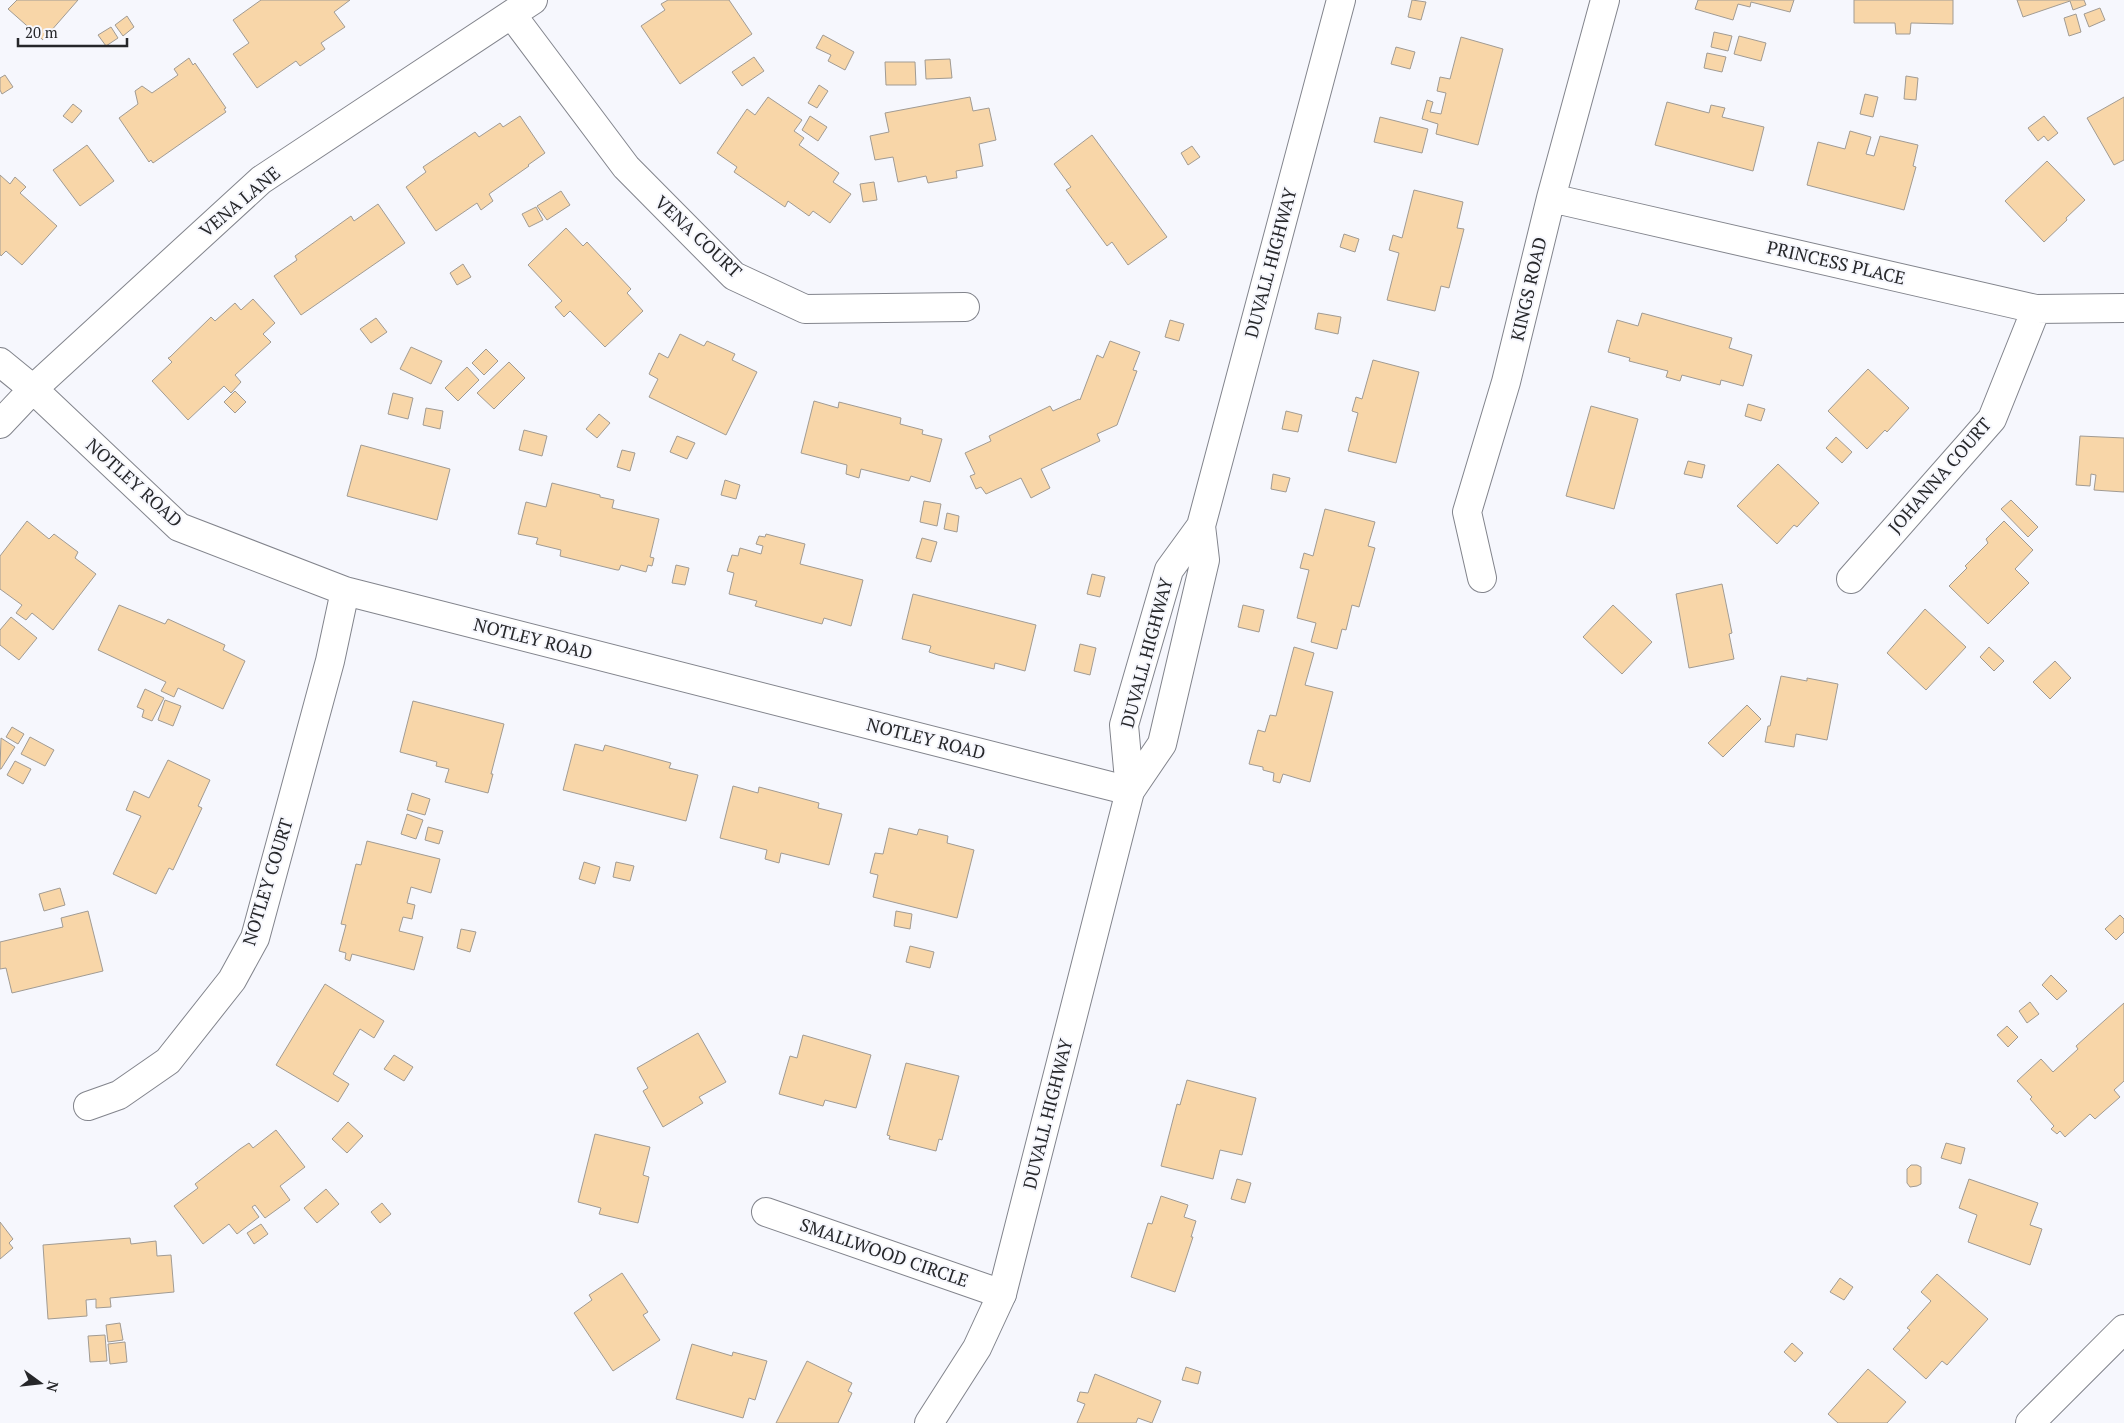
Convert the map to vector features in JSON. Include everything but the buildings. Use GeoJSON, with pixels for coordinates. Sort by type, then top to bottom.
{"type":"FeatureCollection","features":[{"type":"Feature","properties":{"kind":"street","name":"DUVALL HIGHWAY"},"geometry":{"type":"LineString","coordinates":[[929,1423],[977,1348],[1002,1294],[1130,791],[1124,725],[1169,570],[1201,526],[1341,0]]}},
{"type":"Feature","properties":{"kind":"street","name":"KINGS ROAD"},"geometry":{"type":"LineString","coordinates":[[1482,578],[1467,512],[1510,371],[1551,198],[1605,0]]}},
{"type":"Feature","properties":{"kind":"street","name":"VENA COURT"},"geometry":{"type":"LineString","coordinates":[[522,8],[626,167],[734,276],[806,309],[965,307]]}},
{"type":"Feature","properties":{"kind":"street","name":"VENA LANE"},"geometry":{"type":"LineString","coordinates":[[0,424],[33,389],[261,180],[522,8]]}},
{"type":"Feature","properties":{"kind":"street","name":"PRINCESS PLACE"},"geometry":{"type":"LineString","coordinates":[[1551,198],[2036,309],[2124,308]]}},
{"type":"Feature","properties":{"kind":"street","name":"JOHANNA COURT"},"geometry":{"type":"LineString","coordinates":[[1851,578],[1992,419],[2036,309]]}},
{"type":"Feature","properties":{"kind":"street","name":"NOTLEY ROAD"},"geometry":{"type":"LineString","coordinates":[[0,362],[33,389],[179,527],[345,591],[1130,791]]}},
{"type":"Feature","properties":{"kind":"street","name":"DUVALL HIGHWAY"},"geometry":{"type":"LineString","coordinates":[[1130,791],[1162,744],[1205,560],[1201,526]]}},
{"type":"Feature","properties":{"kind":"street","name":"NOTLEY COURT"},"geometry":{"type":"LineString","coordinates":[[88,1106],[119,1095],[168,1061],[232,980],[255,938],[328,671],[345,591]]}},
{"type":"Feature","properties":{"kind":"street","name":"SMALLWOOD CIRCLE"},"geometry":{"type":"LineString","coordinates":[[766,1212],[1002,1294]]}},
{"type":"Feature","properties":{"kind":"street"},"geometry":{"type":"LineString","coordinates":[[2030,1423],[2124,1329]]}}]}
